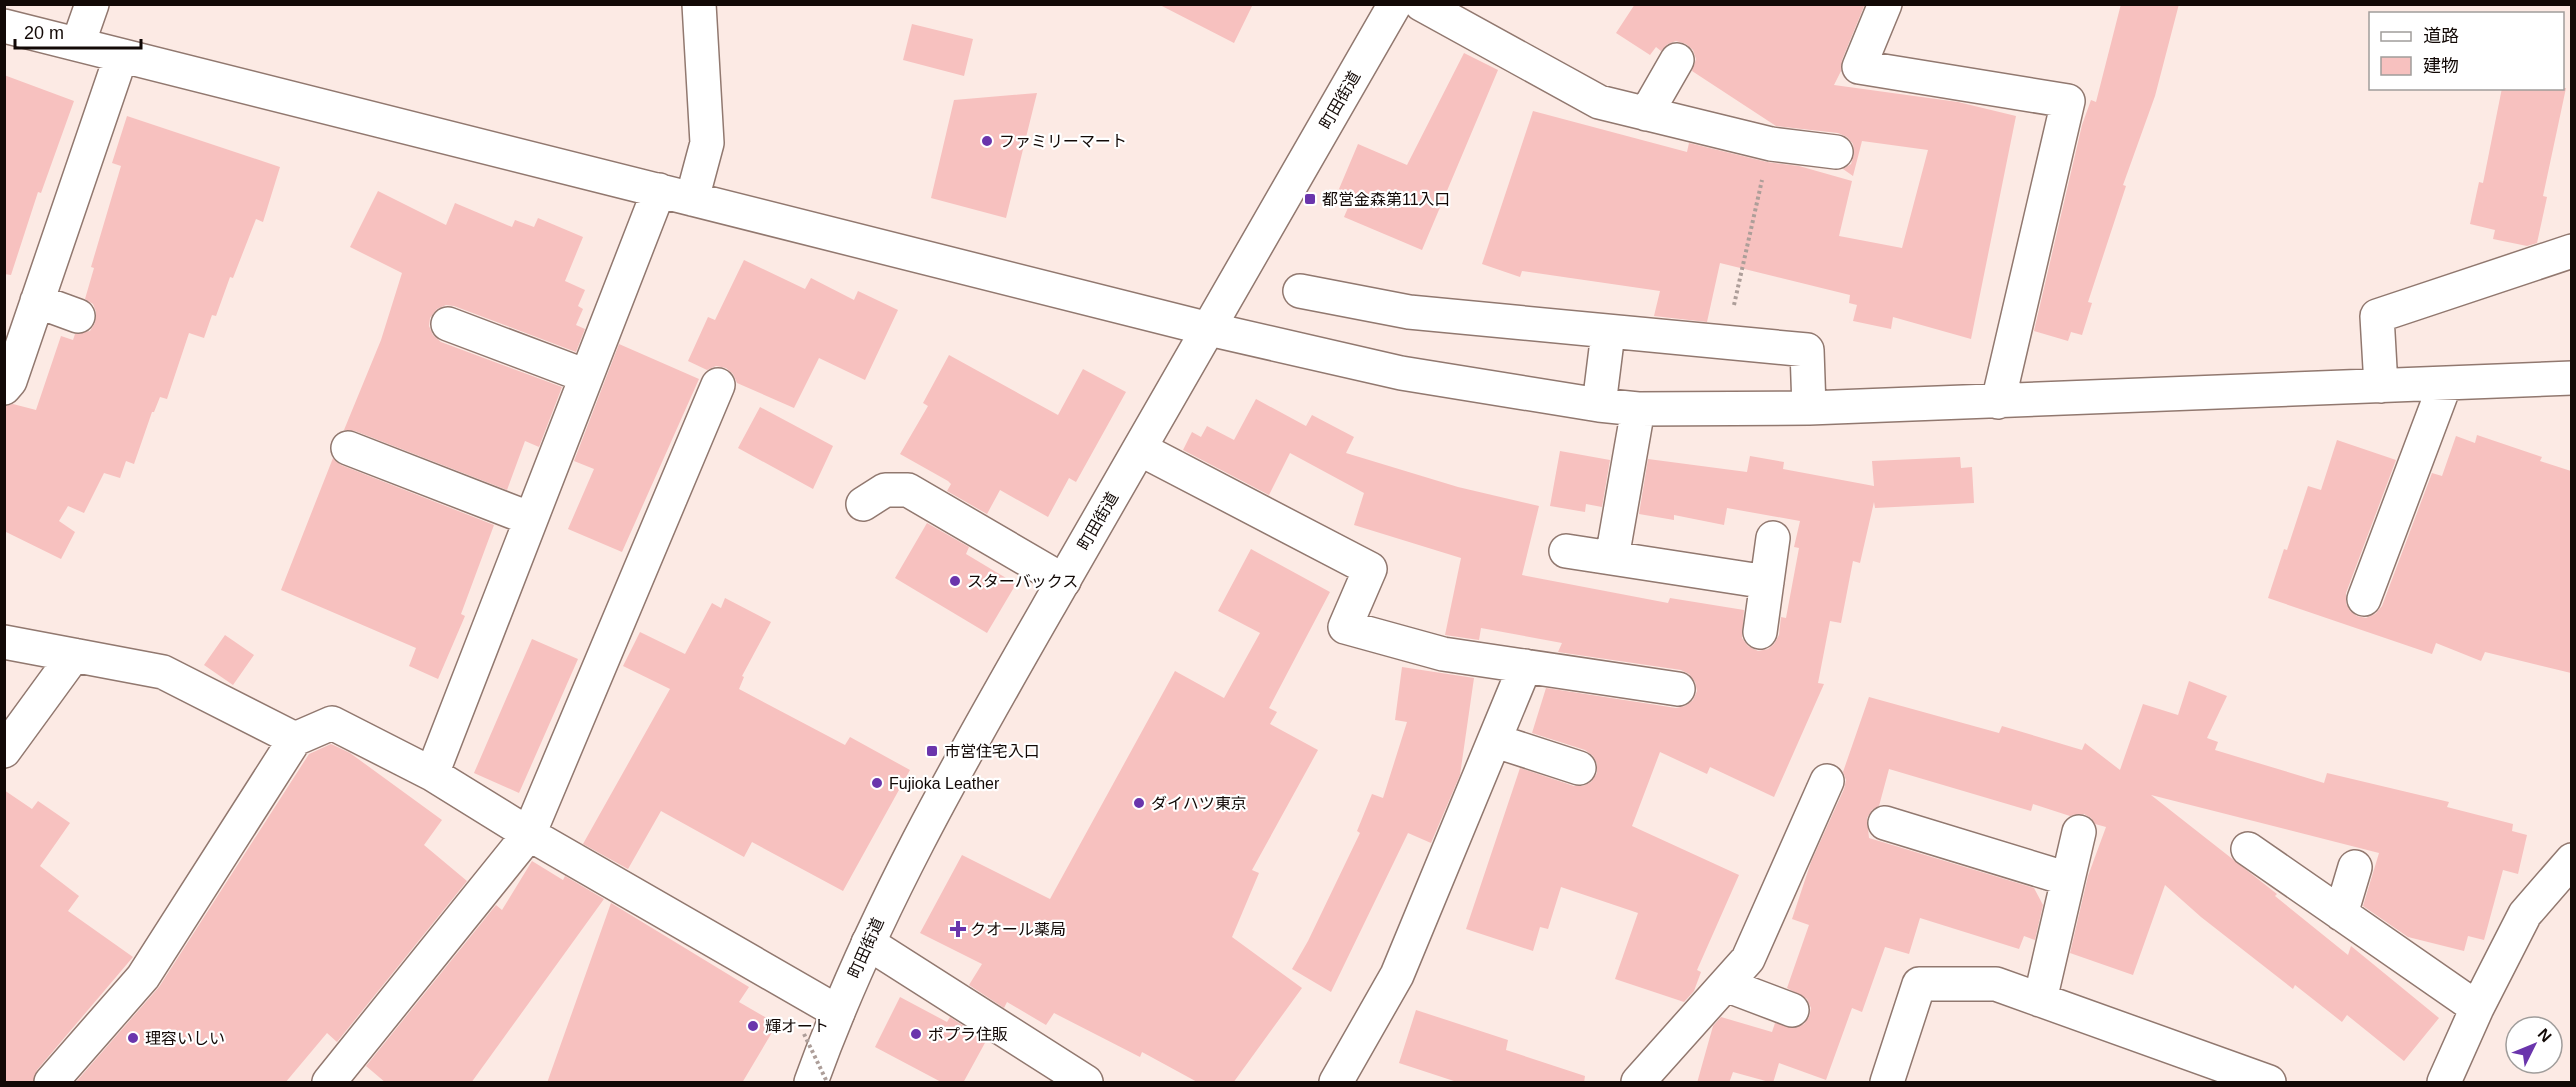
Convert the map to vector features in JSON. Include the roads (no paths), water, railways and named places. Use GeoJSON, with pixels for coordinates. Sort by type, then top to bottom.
{"type":"FeatureCollection","features":[{"type":"Feature","properties":{"kind":"street"},"geometry":{"type":"LineString","coordinates":[[78,44],[93,4]]}},
{"type":"Feature","properties":{"kind":"street"},"geometry":{"type":"LineString","coordinates":[[692,199],[707,143],[699,4]]}},
{"type":"Feature","properties":{"kind":"street","name":"町田街道"},"geometry":{"type":"LineString","coordinates":[[811,1083],[837,1012],[884,908],[975,735],[1395,4]]}},
{"type":"Feature","properties":{"kind":"street"},"geometry":{"type":"LineString","coordinates":[[1421,4],[1599,102],[1771,144],[1836,152]]}},
{"type":"Feature","properties":{"kind":"street"},"geometry":{"type":"LineString","coordinates":[[1885,4],[1858,67],[2068,101],[1998,402]]}},
{"type":"Feature","properties":{"kind":"street"},"geometry":{"type":"LineString","coordinates":[[4,26],[1209,329],[1401,373],[1599,405],[1638,409],[1809,408],[2571,378]]}},
{"type":"Feature","properties":{"kind":"street"},"geometry":{"type":"LineString","coordinates":[[4,388],[10,381],[121,56]]}},
{"type":"Feature","properties":{"kind":"street"},"geometry":{"type":"LineString","coordinates":[[1646,114],[1677,60]]}},
{"type":"Feature","properties":{"kind":"street"},"geometry":{"type":"LineString","coordinates":[[432,774],[659,190]]}},
{"type":"Feature","properties":{"kind":"street"},"geometry":{"type":"LineString","coordinates":[[2381,386],[2377,316],[2571,251]]}},
{"type":"Feature","properties":{"kind":"street"},"geometry":{"type":"LineString","coordinates":[[1300,291],[1409,312],[1608,333],[1807,350],[1809,408]]}},
{"type":"Feature","properties":{"kind":"street"},"geometry":{"type":"LineString","coordinates":[[37,301],[78,316]]}},
{"type":"Feature","properties":{"kind":"street"},"geometry":{"type":"LineString","coordinates":[[448,324],[586,376]]}},
{"type":"Feature","properties":{"kind":"street"},"geometry":{"type":"LineString","coordinates":[[1599,405],[1608,333]]}},
{"type":"Feature","properties":{"kind":"street"},"geometry":{"type":"LineString","coordinates":[[2364,599],[2445,384]]}},
{"type":"Feature","properties":{"kind":"street"},"geometry":{"type":"LineString","coordinates":[[329,1083],[529,834],[718,385]]}},
{"type":"Feature","properties":{"kind":"street"},"geometry":{"type":"LineString","coordinates":[[1612,558],[1638,409]]}},
{"type":"Feature","properties":{"kind":"street"},"geometry":{"type":"LineString","coordinates":[[348,448],[531,519]]}},
{"type":"Feature","properties":{"kind":"street"},"geometry":{"type":"LineString","coordinates":[[1140,449],[1370,569],[1345,627],[1443,654],[1678,689]]}},
{"type":"Feature","properties":{"kind":"street"},"geometry":{"type":"LineString","coordinates":[[863,504],[885,490],[908,490],[1064,581]]}},
{"type":"Feature","properties":{"kind":"street"},"geometry":{"type":"LineString","coordinates":[[1760,632],[1773,538]]}},
{"type":"Feature","properties":{"kind":"street"},"geometry":{"type":"LineString","coordinates":[[1566,551],[1767,582]]}},
{"type":"Feature","properties":{"kind":"street"},"geometry":{"type":"LineString","coordinates":[[4,642],[163,672],[295,739]]}},
{"type":"Feature","properties":{"kind":"street"},"geometry":{"type":"LineString","coordinates":[[4,751],[74,655]]}},
{"type":"Feature","properties":{"kind":"street"},"geometry":{"type":"LineString","coordinates":[[1336,1083],[1397,975],[1526,666]]}},
{"type":"Feature","properties":{"kind":"street"},"geometry":{"type":"LineString","coordinates":[[51,1083],[143,977],[295,739],[332,723],[432,774],[529,834],[837,1012]]}},
{"type":"Feature","properties":{"kind":"street"},"geometry":{"type":"LineString","coordinates":[[1496,741],[1579,768]]}},
{"type":"Feature","properties":{"kind":"street"},"geometry":{"type":"LineString","coordinates":[[1638,1083],[1748,959],[1827,781]]}},
{"type":"Feature","properties":{"kind":"street"},"geometry":{"type":"LineString","coordinates":[[1886,823],[2068,879]]}},
{"type":"Feature","properties":{"kind":"street"},"geometry":{"type":"LineString","coordinates":[[2040,1000],[2079,832]]}},
{"type":"Feature","properties":{"kind":"street"},"geometry":{"type":"LineString","coordinates":[[2248,849],[2477,1008]]}},
{"type":"Feature","properties":{"kind":"street"},"geometry":{"type":"LineString","coordinates":[[2444,1083],[2477,1008],[2525,914],[2571,860]]}},
{"type":"Feature","properties":{"kind":"street"},"geometry":{"type":"LineString","coordinates":[[2341,914],[2355,867]]}},
{"type":"Feature","properties":{"kind":"street"},"geometry":{"type":"LineString","coordinates":[[868,943],[1086,1083]]}},
{"type":"Feature","properties":{"kind":"street"},"geometry":{"type":"LineString","coordinates":[[1887,1083],[1919,984],[1996,984],[2269,1083]]}},
{"type":"Feature","properties":{"kind":"street"},"geometry":{"type":"LineString","coordinates":[[1726,985],[1792,1010]]}},
{"type":"Feature","properties":{"kind":"place","name":"ファミリーマート"},"geometry":{"type":"Point","coordinates":[987,141]}},
{"type":"Feature","properties":{"kind":"place","name":"都営金森第11入口"},"geometry":{"type":"Point","coordinates":[1310,199]}},
{"type":"Feature","properties":{"kind":"place","name":"スターバックス"},"geometry":{"type":"Point","coordinates":[955,581]}},
{"type":"Feature","properties":{"kind":"place","name":"市営住宅入口"},"geometry":{"type":"Point","coordinates":[932,751]}},
{"type":"Feature","properties":{"kind":"place","name":"Fujioka Leather"},"geometry":{"type":"Point","coordinates":[877,783]}},
{"type":"Feature","properties":{"kind":"place","name":"ダイハツ東京"},"geometry":{"type":"Point","coordinates":[1139,803]}},
{"type":"Feature","properties":{"kind":"place","name":"クオール薬局"},"geometry":{"type":"Point","coordinates":[958,929]}},
{"type":"Feature","properties":{"kind":"place","name":"輝オート"},"geometry":{"type":"Point","coordinates":[753,1026]}},
{"type":"Feature","properties":{"kind":"place","name":"ポプラ住販"},"geometry":{"type":"Point","coordinates":[916,1034]}},
{"type":"Feature","properties":{"kind":"place","name":"理容いしい"},"geometry":{"type":"Point","coordinates":[133,1038]}}]}
